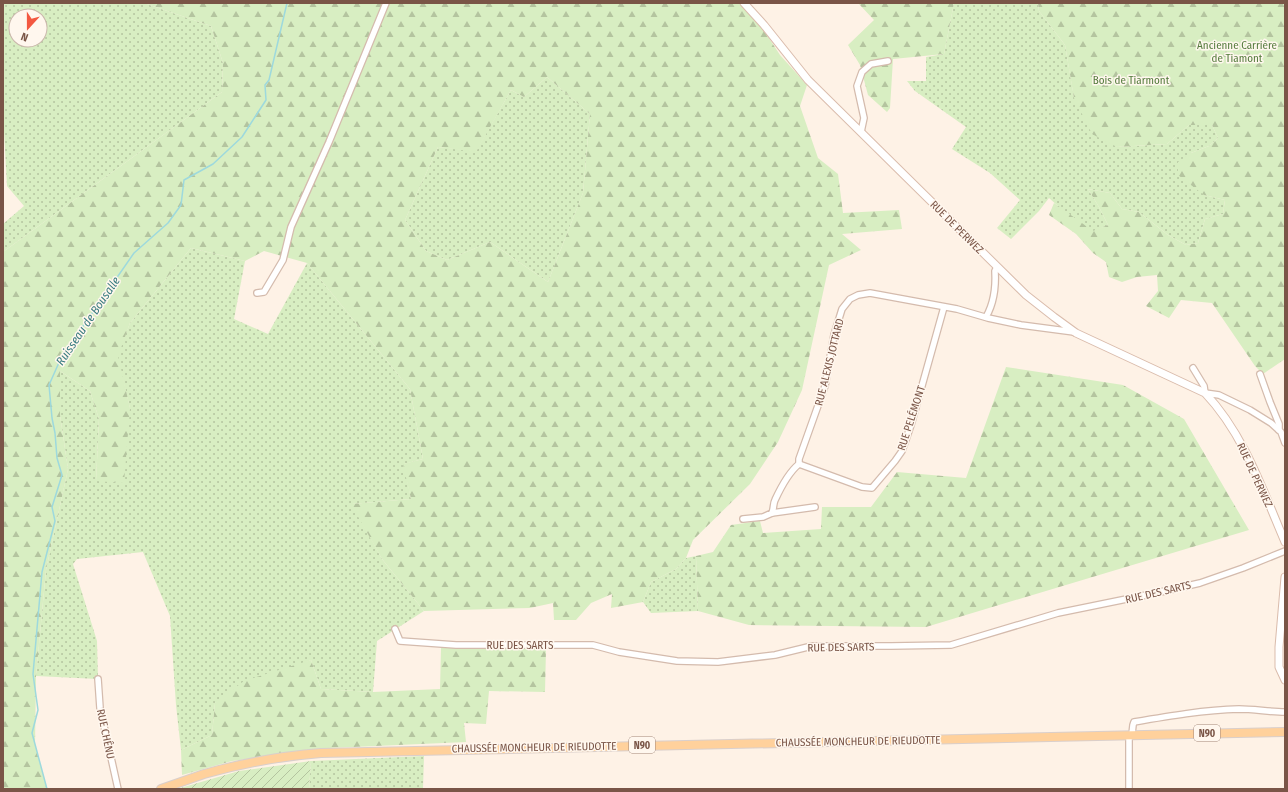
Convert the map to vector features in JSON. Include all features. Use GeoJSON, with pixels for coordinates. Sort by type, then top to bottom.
{"type":"FeatureCollection","features":[{"type":"Feature","properties":{"kind":"main road","name":"N90"},"geometry":{"type":"LineString","coordinates":[[1130,734],[1285,732]]}},
{"type":"Feature","properties":{"kind":"main road","name":"CHAUSSÉE MONCHEUR DE RIEUDOTTE"},"geometry":{"type":"LineString","coordinates":[[161,789],[205,774],[254,762],[294,755],[321,753],[429,749],[1130,734]]}},
{"type":"Feature","properties":{"kind":"street"},"geometry":{"type":"LineString","coordinates":[[257,292],[264,292],[283,260],[291,227],[329,142],[386,3]]}},
{"type":"Feature","properties":{"kind":"street","name":"RUE DE PERWEZ"},"geometry":{"type":"LineString","coordinates":[[744,3],[749,6],[808,80],[1026,294],[1076,333],[1205,393],[1213,401],[1244,448],[1285,542]]}},
{"type":"Feature","properties":{"kind":"street"},"geometry":{"type":"LineString","coordinates":[[861,132],[864,118],[857,86],[862,72],[871,64],[888,62]]}},
{"type":"Feature","properties":{"kind":"street"},"geometry":{"type":"LineString","coordinates":[[986,317],[994,299],[996,271],[998,267]]}},
{"type":"Feature","properties":{"kind":"street","name":"RUE ALEXIS JOTTARD"},"geometry":{"type":"LineString","coordinates":[[772,513],[774,503],[787,477],[799,464],[799,459],[825,386],[834,335],[842,309],[850,299],[858,294],[870,294],[944,307]]}},
{"type":"Feature","properties":{"kind":"street"},"geometry":{"type":"LineString","coordinates":[[944,307],[1021,325],[1076,333]]}},
{"type":"Feature","properties":{"kind":"street","name":"RUE PELÉMONT"},"geometry":{"type":"LineString","coordinates":[[799,464],[862,487],[872,488],[883,477],[902,451],[911,425],[944,307]]}},
{"type":"Feature","properties":{"kind":"street","name":"RUE DE PERWEZ"},"geometry":{"type":"LineString","coordinates":[[1193,368],[1204,386],[1205,393]]}},
{"type":"Feature","properties":{"kind":"street"},"geometry":{"type":"LineString","coordinates":[[1260,374],[1279,424],[1279,430]]}},
{"type":"Feature","properties":{"kind":"street"},"geometry":{"type":"LineString","coordinates":[[1205,393],[1219,395],[1244,407],[1271,423],[1281,432],[1285,443]]}},
{"type":"Feature","properties":{"kind":"street"},"geometry":{"type":"LineString","coordinates":[[743,519],[763,517],[772,513],[815,507]]}},
{"type":"Feature","properties":{"kind":"street","name":"RUE DES SARTS"},"geometry":{"type":"LineString","coordinates":[[395,629],[400,642],[456,645],[593,646],[619,652],[677,661],[718,662],[775,655],[812,646],[951,645],[1058,613],[1200,583],[1285,551]]}},
{"type":"Feature","properties":{"kind":"street"},"geometry":{"type":"LineString","coordinates":[[1285,578],[1278,647],[1280,667],[1285,680]]}},
{"type":"Feature","properties":{"kind":"street","name":"RUE CHÊNU"},"geometry":{"type":"LineString","coordinates":[[98,679],[100,708],[118,789]]}},
{"type":"Feature","properties":{"kind":"street"},"geometry":{"type":"LineString","coordinates":[[1129,789],[1130,734],[1134,722],[1213,711],[1241,709],[1285,712]]}},
{"type":"Feature","properties":{"kind":"green space"},"geometry":{"type":"Polygon","coordinates":[[[3,3],[144,3],[211,26],[223,63],[222,92],[3,252],[3,224],[24,206],[7,186],[4,131],[3,3]]]}},
{"type":"Feature","properties":{"kind":"green space"},"geometry":{"type":"Polygon","coordinates":[[[144,3],[746,3],[780,55],[807,85],[800,106],[818,158],[838,174],[843,213],[899,210],[902,229],[842,234],[861,250],[829,265],[802,390],[778,442],[750,484],[693,540],[686,558],[676,569],[651,582],[643,602],[611,608],[612,594],[591,603],[576,620],[554,620],[553,603],[530,608],[424,611],[382,559],[351,504],[411,499],[403,464],[423,459],[410,389],[307,263],[264,251],[245,261],[191,248],[130,323],[118,356],[130,408],[124,483],[96,481],[99,419],[90,391],[60,371],[60,415],[68,469],[46,570],[36,676],[35,745],[47,789],[3,789],[3,252],[222,92],[223,63],[211,26],[144,3]],[[547,77],[524,97],[511,90],[476,152],[438,147],[405,220],[426,251],[447,260],[490,242],[548,282],[583,193],[590,114],[547,77]]]}},
{"type":"Feature","properties":{"kind":"green space"},"geometry":{"type":"Polygon","coordinates":[[[858,3],[954,3],[944,54],[893,59],[890,108],[887,112],[868,95],[860,65],[848,45],[874,20],[858,3]]]}},
{"type":"Feature","properties":{"kind":"green space"},"geometry":{"type":"Polygon","coordinates":[[[954,3],[1038,3],[1039,11],[1065,45],[1074,97],[1117,147],[1167,144],[1189,125],[1212,125],[1218,138],[1209,146],[1191,153],[1204,195],[1225,200],[1223,214],[1205,219],[1198,243],[1186,245],[1168,235],[1139,212],[1122,209],[1110,193],[1088,189],[1108,225],[1093,232],[1068,215],[1049,198],[1039,211],[1011,239],[997,228],[1020,200],[990,173],[952,149],[966,127],[915,91],[907,81],[926,81],[926,57],[944,54],[954,3]]]}},
{"type":"Feature","properties":{"kind":"green space","name":"Bois de Tiarmont"},"geometry":{"type":"Polygon","coordinates":[[[1038,3],[1285,3],[1285,359],[1263,374],[1255,366],[1212,303],[1181,300],[1169,318],[1146,306],[1158,291],[1157,275],[1137,277],[1122,282],[1109,277],[1106,262],[1093,253],[1076,234],[1049,215],[1054,203],[1093,231],[1108,225],[1088,189],[1110,193],[1122,209],[1139,212],[1168,235],[1186,245],[1198,243],[1205,219],[1223,214],[1225,200],[1204,195],[1178,175],[1178,162],[1191,153],[1209,146],[1218,138],[1212,125],[1189,125],[1167,144],[1117,147],[1092,134],[1074,98],[1065,45],[1039,11],[1038,3]]]}},
{"type":"Feature","properties":{"kind":"green space"},"geometry":{"type":"Polygon","coordinates":[[[547,77],[590,114],[583,193],[548,282],[490,242],[447,260],[426,251],[405,220],[438,147],[476,151],[511,90],[524,97],[547,77]]]}},
{"type":"Feature","properties":{"kind":"green space"},"geometry":{"type":"Polygon","coordinates":[[[191,248],[245,261],[234,319],[268,334],[307,263],[410,389],[423,459],[404,464],[411,499],[352,504],[382,559],[424,611],[377,641],[373,692],[321,689],[311,660],[215,703],[212,735],[181,750],[176,705],[170,616],[143,552],[77,559],[73,564],[97,641],[98,679],[36,676],[46,570],[68,469],[60,415],[60,371],[90,391],[99,419],[96,481],[130,408],[117,356],[130,323],[191,248]]]}},
{"type":"Feature","properties":{"kind":"green space"},"geometry":{"type":"Polygon","coordinates":[[[1006,367],[1123,385],[1184,419],[1249,530],[926,627],[749,625],[698,611],[696,556],[713,552],[731,525],[760,521],[763,533],[821,529],[822,507],[871,507],[897,472],[966,478],[1006,367]]]}},
{"type":"Feature","properties":{"kind":"green space"},"geometry":{"type":"Polygon","coordinates":[[[696,556],[698,611],[651,613],[643,602],[651,582],[676,569],[686,558],[696,556]]]}},
{"type":"Feature","properties":{"kind":"green space"},"geometry":{"type":"Polygon","coordinates":[[[441,648],[546,649],[545,692],[489,691],[486,724],[464,723],[466,742],[330,748],[232,761],[182,775],[181,750],[212,735],[215,703],[244,681],[311,660],[321,689],[373,692],[440,689],[441,648]]]}},
{"type":"Feature","properties":{"kind":"green space"},"geometry":{"type":"Polygon","coordinates":[[[424,756],[423,789],[309,789],[311,761],[424,756]]]}},
{"type":"Feature","properties":{"kind":"green space"},"geometry":{"type":"Polygon","coordinates":[[[311,761],[309,789],[177,789],[239,771],[311,761]]]}},
{"type":"Feature","properties":{"kind":"waterway","name":"Ruisseau de Bousalle"},"geometry":{"type":"LineString","coordinates":[[47,789],[32,733],[38,710],[33,674],[42,572],[55,521],[52,507],[62,475],[57,458],[49,385],[61,358],[134,253],[168,223],[181,205],[184,180],[213,164],[242,137],[266,100],[265,85],[269,80],[287,3]]}},
{"type":"Feature","properties":{"kind":"park label","name":"Ancienne Carrière de Tiamont"},"geometry":{"type":"Point","coordinates":[1237,51]}}]}
